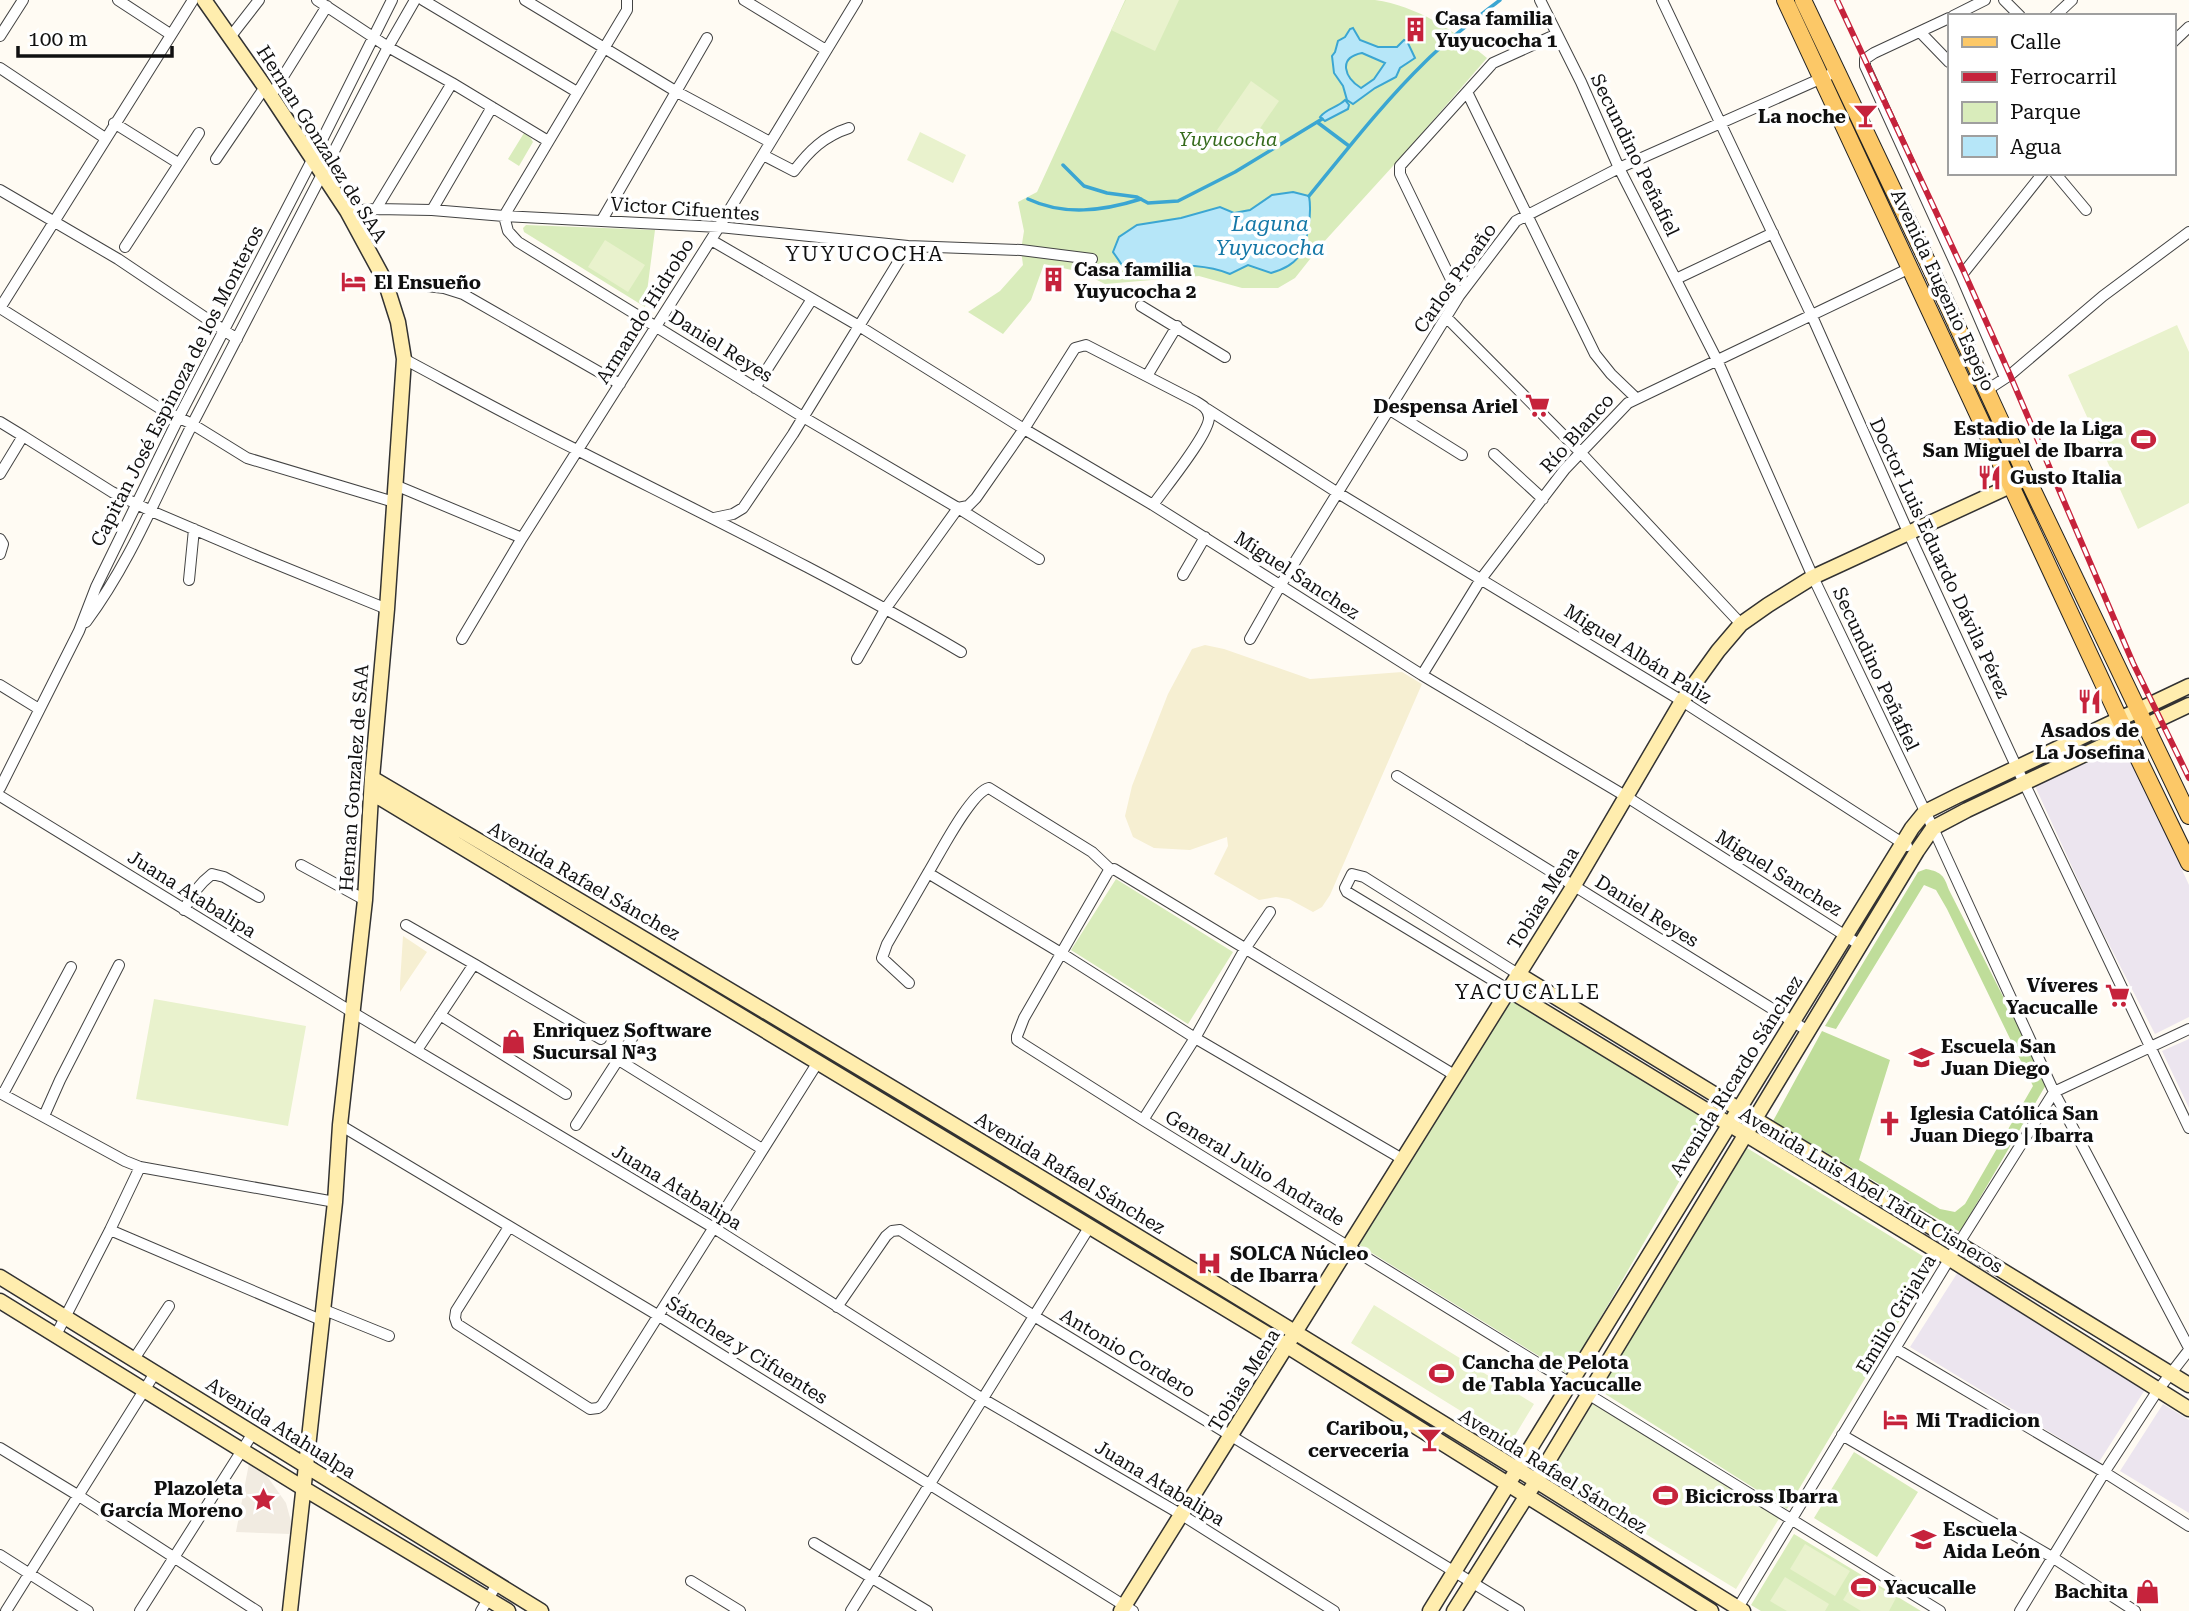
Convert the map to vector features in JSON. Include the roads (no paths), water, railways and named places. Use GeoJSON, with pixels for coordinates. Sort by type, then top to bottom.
{"type":"FeatureCollection","features":[{"type":"Feature","properties":{"kind":"main road","name":"Avenida Eugenio Espejo"},"geometry":{"type":"LineString","coordinates":[[1785,0],[2189,863]]}},
{"type":"Feature","properties":{"kind":"main road","name":"Avenida Eugenio Espejo"},"geometry":{"type":"LineString","coordinates":[[1803,0],[2189,816]]}},
{"type":"Feature","properties":{"kind":"street"},"geometry":{"type":"LineString","coordinates":[[0,36],[23,0]]}},
{"type":"Feature","properties":{"kind":"street"},"geometry":{"type":"LineString","coordinates":[[118,0],[170,34]]}},
{"type":"Feature","properties":{"kind":"street"},"geometry":{"type":"LineString","coordinates":[[193,0],[0,308],[161,409],[192,424],[247,458],[394,502]]}},
{"type":"Feature","properties":{"kind":"street","name":"Hernan Gonzalez de SAA"},"geometry":{"type":"LineString","coordinates":[[204,0],[231,36],[347,211],[385,281],[398,322],[404,359],[365,900],[290,1611]]}},
{"type":"Feature","properties":{"kind":"street"},"geometry":{"type":"LineString","coordinates":[[231,36],[259,0]]}},
{"type":"Feature","properties":{"kind":"street"},"geometry":{"type":"LineString","coordinates":[[317,0],[388,47],[548,141]]}},
{"type":"Feature","properties":{"kind":"street","name":"Capitan José Espinoza de los Monteros"},"geometry":{"type":"LineString","coordinates":[[0,788],[79,631],[96,587],[179,417],[391,0]]}},
{"type":"Feature","properties":{"kind":"street","name":"Capitan José Espinoza de los Monteros"},"geometry":{"type":"LineString","coordinates":[[79,631],[109,591],[192,424],[415,0]]}},
{"type":"Feature","properties":{"kind":"street"},"geometry":{"type":"LineString","coordinates":[[423,0],[577,92]]}},
{"type":"Feature","properties":{"kind":"street"},"geometry":{"type":"LineString","coordinates":[[525,0],[677,92],[770,142]]}},
{"type":"Feature","properties":{"kind":"street"},"geometry":{"type":"LineString","coordinates":[[504,216],[627,10],[627,0]]}},
{"type":"Feature","properties":{"kind":"street"},"geometry":{"type":"LineString","coordinates":[[744,0],[826,50]]}},
{"type":"Feature","properties":{"kind":"street","name":"Armando Hidrobo"},"geometry":{"type":"LineString","coordinates":[[462,639],[857,0]]}},
{"type":"Feature","properties":{"kind":"street","name":"Secundino Peñafiel"},"geometry":{"type":"LineString","coordinates":[[1540,0],[1581,82],[1619,168],[1717,360],[1813,577],[1933,828],[2054,1092],[2189,1349]]}},
{"type":"Feature","properties":{"kind":"street","name":"Doctor Luis Eduardo Dávila Pérez"},"geometry":{"type":"LineString","coordinates":[[1662,0],[1811,314],[2017,768],[2189,1128]]}},
{"type":"Feature","properties":{"kind":"street"},"geometry":{"type":"LineString","coordinates":[[1957,14],[1985,0]]}},
{"type":"Feature","properties":{"kind":"street"},"geometry":{"type":"LineString","coordinates":[[2004,0],[2018,14]]}},
{"type":"Feature","properties":{"kind":"street"},"geometry":{"type":"LineString","coordinates":[[2057,14],[2072,0]]}},
{"type":"Feature","properties":{"kind":"street"},"geometry":{"type":"LineString","coordinates":[[216,159],[268,91],[327,6]]}},
{"type":"Feature","properties":{"kind":"street"},"geometry":{"type":"LineString","coordinates":[[1948,18],[1874,53],[1865,59],[1865,66],[2005,378]]}},
{"type":"Feature","properties":{"kind":"street"},"geometry":{"type":"LineString","coordinates":[[2175,40],[2189,27]]}},
{"type":"Feature","properties":{"kind":"street"},"geometry":{"type":"LineString","coordinates":[[1920,32],[1948,61]]}},
{"type":"Feature","properties":{"kind":"street"},"geometry":{"type":"LineString","coordinates":[[1459,296],[1400,174],[1400,166],[1493,63],[1557,34]]}},
{"type":"Feature","properties":{"kind":"street"},"geometry":{"type":"LineString","coordinates":[[602,220],[707,38]]}},
{"type":"Feature","properties":{"kind":"street"},"geometry":{"type":"LineString","coordinates":[[0,68],[105,138]]}},
{"type":"Feature","properties":{"kind":"street","name":"Carlos Proaño"},"geometry":{"type":"LineString","coordinates":[[1251,639],[1280,586],[1459,296],[1516,221],[1619,168],[1838,71]]}},
{"type":"Feature","properties":{"kind":"street"},"geometry":{"type":"LineString","coordinates":[[376,209],[452,83]]}},
{"type":"Feature","properties":{"kind":"street"},"geometry":{"type":"LineString","coordinates":[[1467,92],[1595,354],[1636,398]]}},
{"type":"Feature","properties":{"kind":"street"},"geometry":{"type":"LineString","coordinates":[[432,210],[492,107]]}},
{"type":"Feature","properties":{"kind":"street"},"geometry":{"type":"LineString","coordinates":[[114,123],[178,163]]}},
{"type":"Feature","properties":{"kind":"street"},"geometry":{"type":"LineString","coordinates":[[762,155],[794,171],[817,144],[828,136],[849,128]]}},
{"type":"Feature","properties":{"kind":"street"},"geometry":{"type":"LineString","coordinates":[[125,247],[200,133]]}},
{"type":"Feature","properties":{"kind":"street"},"geometry":{"type":"LineString","coordinates":[[1961,276],[2041,175]]}},
{"type":"Feature","properties":{"kind":"street"},"geometry":{"type":"LineString","coordinates":[[2057,175],[2086,210]]}},
{"type":"Feature","properties":{"kind":"street"},"geometry":{"type":"LineString","coordinates":[[0,190],[118,259],[237,339]]}},
{"type":"Feature","properties":{"kind":"street","name":"Victor Cifuentes"},"geometry":{"type":"LineString","coordinates":[[347,211],[432,210],[719,227],[908,246],[1021,250],[1092,259]]}},
{"type":"Feature","properties":{"kind":"street","name":"Daniel Reyes"},"geometry":{"type":"LineString","coordinates":[[504,216],[508,231],[518,242],[1039,559]]}},
{"type":"Feature","properties":{"kind":"street"},"geometry":{"type":"LineString","coordinates":[[1987,390],[2103,296],[2189,232]]}},
{"type":"Feature","properties":{"kind":"street"},"geometry":{"type":"LineString","coordinates":[[1676,279],[1773,233]]}},
{"type":"Feature","properties":{"kind":"street","name":"Miguel Sanchez"},"geometry":{"type":"LineString","coordinates":[[711,240],[859,326],[1024,429],[1153,505],[1422,675],[1627,797],[1860,945]]}},
{"type":"Feature","properties":{"kind":"street"},"geometry":{"type":"LineString","coordinates":[[714,518],[733,514],[743,508],[803,417],[908,246]]}},
{"type":"Feature","properties":{"kind":"street","name":"Río Blanco"},"geometry":{"type":"LineString","coordinates":[[1422,675],[1481,579],[1580,452],[1628,402],[1910,268]]}},
{"type":"Feature","properties":{"kind":"street"},"geometry":{"type":"LineString","coordinates":[[385,281],[444,288],[463,294],[620,384]]}},
{"type":"Feature","properties":{"kind":"street"},"geometry":{"type":"LineString","coordinates":[[755,388],[812,299]]}},
{"type":"Feature","properties":{"kind":"street"},"geometry":{"type":"LineString","coordinates":[[1141,306],[1225,357]]}},
{"type":"Feature","properties":{"kind":"street"},"geometry":{"type":"LineString","coordinates":[[1446,317],[1580,452],[1741,624]]}},
{"type":"Feature","properties":{"kind":"street"},"geometry":{"type":"LineString","coordinates":[[1147,376],[1177,326]]}},
{"type":"Feature","properties":{"kind":"street","name":"Miguel Albán Paliz"},"geometry":{"type":"LineString","coordinates":[[1024,429],[1075,348],[1086,345],[1207,409],[1338,493],[1682,701],[1917,851]]}},
{"type":"Feature","properties":{"kind":"street"},"geometry":{"type":"LineString","coordinates":[[404,359],[886,608],[961,652]]}},
{"type":"Feature","properties":{"kind":"street"},"geometry":{"type":"LineString","coordinates":[[1153,505],[1204,432],[1209,417],[1207,409]]}},
{"type":"Feature","properties":{"kind":"street"},"geometry":{"type":"LineString","coordinates":[[1390,410],[1462,455]]}},
{"type":"Feature","properties":{"kind":"street"},"geometry":{"type":"LineString","coordinates":[[0,422],[112,492],[151,511],[387,609]]}},
{"type":"Feature","properties":{"kind":"street"},"geometry":{"type":"LineString","coordinates":[[857,659],[886,608],[957,508],[968,506],[976,498],[1024,429]]}},
{"type":"Feature","properties":{"kind":"street"},"geometry":{"type":"LineString","coordinates":[[0,474],[23,436]]}},
{"type":"Feature","properties":{"kind":"street"},"geometry":{"type":"LineString","coordinates":[[1493,454],[1543,499]]}},
{"type":"Feature","properties":{"kind":"street","name":"Tobias Mena"},"geometry":{"type":"LineString","coordinates":[[1126,1609],[1573,887],[1682,701],[1717,651],[1741,624],[1813,577],[2027,478]]}},
{"type":"Feature","properties":{"kind":"street"},"geometry":{"type":"LineString","coordinates":[[395,485],[522,538]]}},
{"type":"Feature","properties":{"kind":"street"},"geometry":{"type":"LineString","coordinates":[[189,580],[194,529]]}},
{"type":"Feature","properties":{"kind":"street"},"geometry":{"type":"LineString","coordinates":[[1183,575],[1205,537]]}},
{"type":"Feature","properties":{"kind":"street"},"geometry":{"type":"LineString","coordinates":[[0,539],[3,544],[0,554]]}},
{"type":"Feature","properties":{"kind":"street"},"geometry":{"type":"LineString","coordinates":[[0,685],[38,709]]}},
{"type":"Feature","properties":{"kind":"street","name":"Avenida Ricardo Sánchez"},"geometry":{"type":"LineString","coordinates":[[1430,1611],[1901,843],[1925,812],[2189,686]]}},
{"type":"Feature","properties":{"kind":"street","name":"Avenida Ricardo Sánchez"},"geometry":{"type":"LineString","coordinates":[[1454,1611],[1536,1481],[1933,828],[2189,705]]}},
{"type":"Feature","properties":{"kind":"street","name":"Daniel Reyes"},"geometry":{"type":"LineString","coordinates":[[1397,776],[1808,1031]]}},
{"type":"Feature","properties":{"kind":"street","name":"Avenida Rafael Sánchez"},"geometry":{"type":"LineString","coordinates":[[372,778],[678,958],[1148,1243],[1536,1481],[1739,1610]]}},
{"type":"Feature","properties":{"kind":"street"},"geometry":{"type":"LineString","coordinates":[[909,983],[882,958],[887,944],[969,805],[982,789],[989,788],[1092,852],[1108,874]]}},
{"type":"Feature","properties":{"kind":"street","name":"Avenida Rafael Sánchez"},"geometry":{"type":"LineString","coordinates":[[372,793],[1287,1346],[1711,1611]]}},
{"type":"Feature","properties":{"kind":"street","name":"Juana Atabalipa"},"geometry":{"type":"LineString","coordinates":[[0,796],[352,1012],[714,1228],[983,1399],[1182,1515],[1334,1611]]}},
{"type":"Feature","properties":{"kind":"street"},"geometry":{"type":"LineString","coordinates":[[301,865],[365,900]]}},
{"type":"Feature","properties":{"kind":"street"},"geometry":{"type":"LineString","coordinates":[[1061,953],[1108,874],[1118,870],[1455,1076]]}},
{"type":"Feature","properties":{"kind":"street"},"geometry":{"type":"LineString","coordinates":[[928,873],[1195,1038],[1404,1160]]}},
{"type":"Feature","properties":{"kind":"street"},"geometry":{"type":"LineString","coordinates":[[184,910],[200,883],[212,874],[224,877],[259,897]]}},
{"type":"Feature","properties":{"kind":"street","name":"Avenida Luis Abel Tafur Cisneros"},"geometry":{"type":"LineString","coordinates":[[2189,1385],[1364,877],[1352,874],[1348,879],[1345,888],[1347,892],[1950,1259],[2189,1409]]}},
{"type":"Feature","properties":{"kind":"street"},"geometry":{"type":"LineString","coordinates":[[1143,1120],[1270,912]]}},
{"type":"Feature","properties":{"kind":"street"},"geometry":{"type":"LineString","coordinates":[[405,925],[601,1039]]}},
{"type":"Feature","properties":{"kind":"street","name":"General Julio Andrade"},"geometry":{"type":"LineString","coordinates":[[1061,953],[1024,1018],[1017,1040],[1940,1611]]}},
{"type":"Feature","properties":{"kind":"street"},"geometry":{"type":"LineString","coordinates":[[417,1050],[474,964]]}},
{"type":"Feature","properties":{"kind":"street"},"geometry":{"type":"LineString","coordinates":[[44,1116],[50,1099],[119,965]]}},
{"type":"Feature","properties":{"kind":"street"},"geometry":{"type":"LineString","coordinates":[[71,967],[1,1093],[140,1167],[335,1202]]}},
{"type":"Feature","properties":{"kind":"street"},"geometry":{"type":"LineString","coordinates":[[440,1014],[566,1094]]}},
{"type":"Feature","properties":{"kind":"street"},"geometry":{"type":"LineString","coordinates":[[2054,1092],[2189,1029]]}},
{"type":"Feature","properties":{"kind":"street"},"geometry":{"type":"LineString","coordinates":[[576,1125],[636,1032]]}},
{"type":"Feature","properties":{"kind":"street"},"geometry":{"type":"LineString","coordinates":[[617,1059],[762,1149]]}},
{"type":"Feature","properties":{"kind":"street"},"geometry":{"type":"LineString","coordinates":[[509,1227],[456,1311],[457,1324],[590,1409],[597,1408],[602,1405],[659,1316],[818,1062]]}},
{"type":"Feature","properties":{"kind":"street","name":"Emilio Grijalva"},"geometry":{"type":"LineString","coordinates":[[1739,1610],[1842,1435],[2054,1092]]}},
{"type":"Feature","properties":{"kind":"street","name":"Sánchez y Cifuentes"},"geometry":{"type":"LineString","coordinates":[[340,1125],[659,1316],[1126,1609]]}},
{"type":"Feature","properties":{"kind":"street"},"geometry":{"type":"LineString","coordinates":[[56,1335],[140,1167]]}},
{"type":"Feature","properties":{"kind":"street"},"geometry":{"type":"LineString","coordinates":[[851,1611],[1090,1226]]}},
{"type":"Feature","properties":{"kind":"street"},"geometry":{"type":"LineString","coordinates":[[110,1230],[322,1315],[389,1336]]}},
{"type":"Feature","properties":{"kind":"street","name":"Antonio Cordero"},"geometry":{"type":"LineString","coordinates":[[837,1307],[886,1236],[892,1231],[900,1230],[1034,1316],[1519,1611]]}},
{"type":"Feature","properties":{"kind":"street"},"geometry":{"type":"LineString","coordinates":[[1138,1256],[1148,1243]]}},
{"type":"Feature","properties":{"kind":"street","name":"Avenida Atahualpa"},"geometry":{"type":"LineString","coordinates":[[0,1277],[541,1611]]}},
{"type":"Feature","properties":{"kind":"street","name":"Avenida Atahualpa"},"geometry":{"type":"LineString","coordinates":[[0,1301],[242,1449],[485,1605],[508,1611]]}},
{"type":"Feature","properties":{"kind":"street"},"geometry":{"type":"LineString","coordinates":[[134,1359],[169,1306]]}},
{"type":"Feature","properties":{"kind":"street"},"geometry":{"type":"LineString","coordinates":[[1896,1349],[2104,1472],[2189,1526]]}},
{"type":"Feature","properties":{"kind":"street"},"geometry":{"type":"LineString","coordinates":[[2020,1611],[2104,1472],[2158,1390],[2189,1349]]}},
{"type":"Feature","properties":{"kind":"street"},"geometry":{"type":"LineString","coordinates":[[6,1611],[155,1373]]}},
{"type":"Feature","properties":{"kind":"street"},"geometry":{"type":"LineString","coordinates":[[140,1611],[253,1433]]}},
{"type":"Feature","properties":{"kind":"street"},"geometry":{"type":"LineString","coordinates":[[1842,1435],[2052,1558],[2135,1611]]}},
{"type":"Feature","properties":{"kind":"street"},"geometry":{"type":"LineString","coordinates":[[0,1448],[257,1611]]}},
{"type":"Feature","properties":{"kind":"street"},"geometry":{"type":"LineString","coordinates":[[814,1543],[927,1611]]}},
{"type":"Feature","properties":{"kind":"street"},"geometry":{"type":"LineString","coordinates":[[0,1555],[88,1611]]}},
{"type":"Feature","properties":{"kind":"street"},"geometry":{"type":"LineString","coordinates":[[691,1581],[740,1611]]}},
{"type":"Feature","properties":{"kind":"street"},"geometry":{"type":"LineString","coordinates":[[485,1605],[497,1584]]}},
{"type":"Feature","properties":{"kind":"water"},"geometry":{"type":"Polygon","coordinates":[[[1353,28],[1360,40],[1378,47],[1397,47],[1404,40],[1407,41],[1415,58],[1400,68],[1396,77],[1353,104],[1347,100],[1343,86],[1334,73],[1332,56],[1338,41],[1345,37],[1353,28]],[[1362,53],[1349,59],[1346,69],[1351,79],[1361,88],[1374,79],[1385,63],[1362,53]]]}},
{"type":"Feature","properties":{"kind":"water"},"geometry":{"type":"Polygon","coordinates":[[[1345,100],[1349,105],[1348,109],[1325,121],[1320,117],[1339,105],[1345,100]]]}},
{"type":"Feature","properties":{"kind":"water","name":"Laguna Yuyucocha"},"geometry":{"type":"Polygon","coordinates":[[[1293,192],[1309,196],[1307,235],[1296,259],[1275,272],[1248,265],[1230,274],[1203,267],[1122,265],[1113,252],[1119,237],[1137,225],[1181,218],[1220,207],[1234,213],[1250,210],[1272,195],[1293,192]]]}},
{"type":"Feature","properties":{"kind":"waterway"},"geometry":{"type":"LineString","coordinates":[[1309,196],[1409,78],[1443,45],[1500,0]]}},
{"type":"Feature","properties":{"kind":"waterway"},"geometry":{"type":"LineString","coordinates":[[1063,165],[1084,186],[1107,193],[1137,197],[1148,203],[1178,201],[1235,172],[1322,119]]}},
{"type":"Feature","properties":{"kind":"waterway"},"geometry":{"type":"LineString","coordinates":[[1317,122],[1349,146]]}},
{"type":"Feature","properties":{"kind":"waterway"},"geometry":{"type":"LineString","coordinates":[[1028,199],[1070,210],[1098,209],[1141,199]]}},
{"type":"Feature","properties":{"kind":"railway"},"geometry":{"type":"LineString","coordinates":[[1837,0],[2010,375],[2133,663],[2189,778]]}},
{"type":"Feature","properties":{"kind":"place","name":"Casa familia Yuyucocha 1"},"geometry":{"type":"Point","coordinates":[1415,29]}},
{"type":"Feature","properties":{"kind":"place","name":"La noche"},"geometry":{"type":"Point","coordinates":[1866,116]}},
{"type":"Feature","properties":{"kind":"place","name":"Casa familia Yuyucocha 2"},"geometry":{"type":"Point","coordinates":[1054,280]}},
{"type":"Feature","properties":{"kind":"place","name":"El Ensueño"},"geometry":{"type":"Point","coordinates":[354,282]}},
{"type":"Feature","properties":{"kind":"place","name":"Despensa Ariel"},"geometry":{"type":"Point","coordinates":[1538,406]}},
{"type":"Feature","properties":{"kind":"place","name":"Estadio de la Liga San Miguel de Ibarra"},"geometry":{"type":"Point","coordinates":[2143,439]}},
{"type":"Feature","properties":{"kind":"place","name":"Gusto Italia"},"geometry":{"type":"Point","coordinates":[1990,477]}},
{"type":"Feature","properties":{"kind":"place","name":"Asados de La Josefina"},"geometry":{"type":"Point","coordinates":[2090,702]}},
{"type":"Feature","properties":{"kind":"place","name":"Víveres Yacucalle"},"geometry":{"type":"Point","coordinates":[2118,996]}},
{"type":"Feature","properties":{"kind":"place","name":"Enriquez Software Sucursal Nª3"},"geometry":{"type":"Point","coordinates":[513,1041]}},
{"type":"Feature","properties":{"kind":"place","name":"Escuela San Juan Diego"},"geometry":{"type":"Point","coordinates":[1921,1057]}},
{"type":"Feature","properties":{"kind":"place","name":"Iglesia Católica San Juan Diego | Ibarra"},"geometry":{"type":"Point","coordinates":[1890,1124]}},
{"type":"Feature","properties":{"kind":"place","name":"SOLCA Núcleo de Ibarra"},"geometry":{"type":"Point","coordinates":[1210,1264]}},
{"type":"Feature","properties":{"kind":"place","name":"Cancha de Pelota de Tabla Yacucalle"},"geometry":{"type":"Point","coordinates":[1442,1373]}},
{"type":"Feature","properties":{"kind":"place","name":"Mi Tradicion"},"geometry":{"type":"Point","coordinates":[1896,1420]}},
{"type":"Feature","properties":{"kind":"place","name":"Caribou, cerveceria"},"geometry":{"type":"Point","coordinates":[1429,1439]}},
{"type":"Feature","properties":{"kind":"place","name":"Bicicross Ibarra"},"geometry":{"type":"Point","coordinates":[1665,1496]}},
{"type":"Feature","properties":{"kind":"place","name":"Plazoleta García Moreno"},"geometry":{"type":"Point","coordinates":[263,1499]}},
{"type":"Feature","properties":{"kind":"place","name":"Escuela Aida León"},"geometry":{"type":"Point","coordinates":[1923,1540]}},
{"type":"Feature","properties":{"kind":"place","name":"Yacucalle"},"geometry":{"type":"Point","coordinates":[1864,1587]}},
{"type":"Feature","properties":{"kind":"place","name":"Bachita"},"geometry":{"type":"Point","coordinates":[2148,1591]}},
{"type":"Feature","properties":{"kind":"district","name":"YUYUCOCHA"},"geometry":{"type":"Point","coordinates":[865,254]}},
{"type":"Feature","properties":{"kind":"district","name":"YACUCALLE"},"geometry":{"type":"Point","coordinates":[1528,992]}},
{"type":"Feature","properties":{"kind":"park label","name":"Yuyucocha"},"geometry":{"type":"Point","coordinates":[1228,139]}}]}
